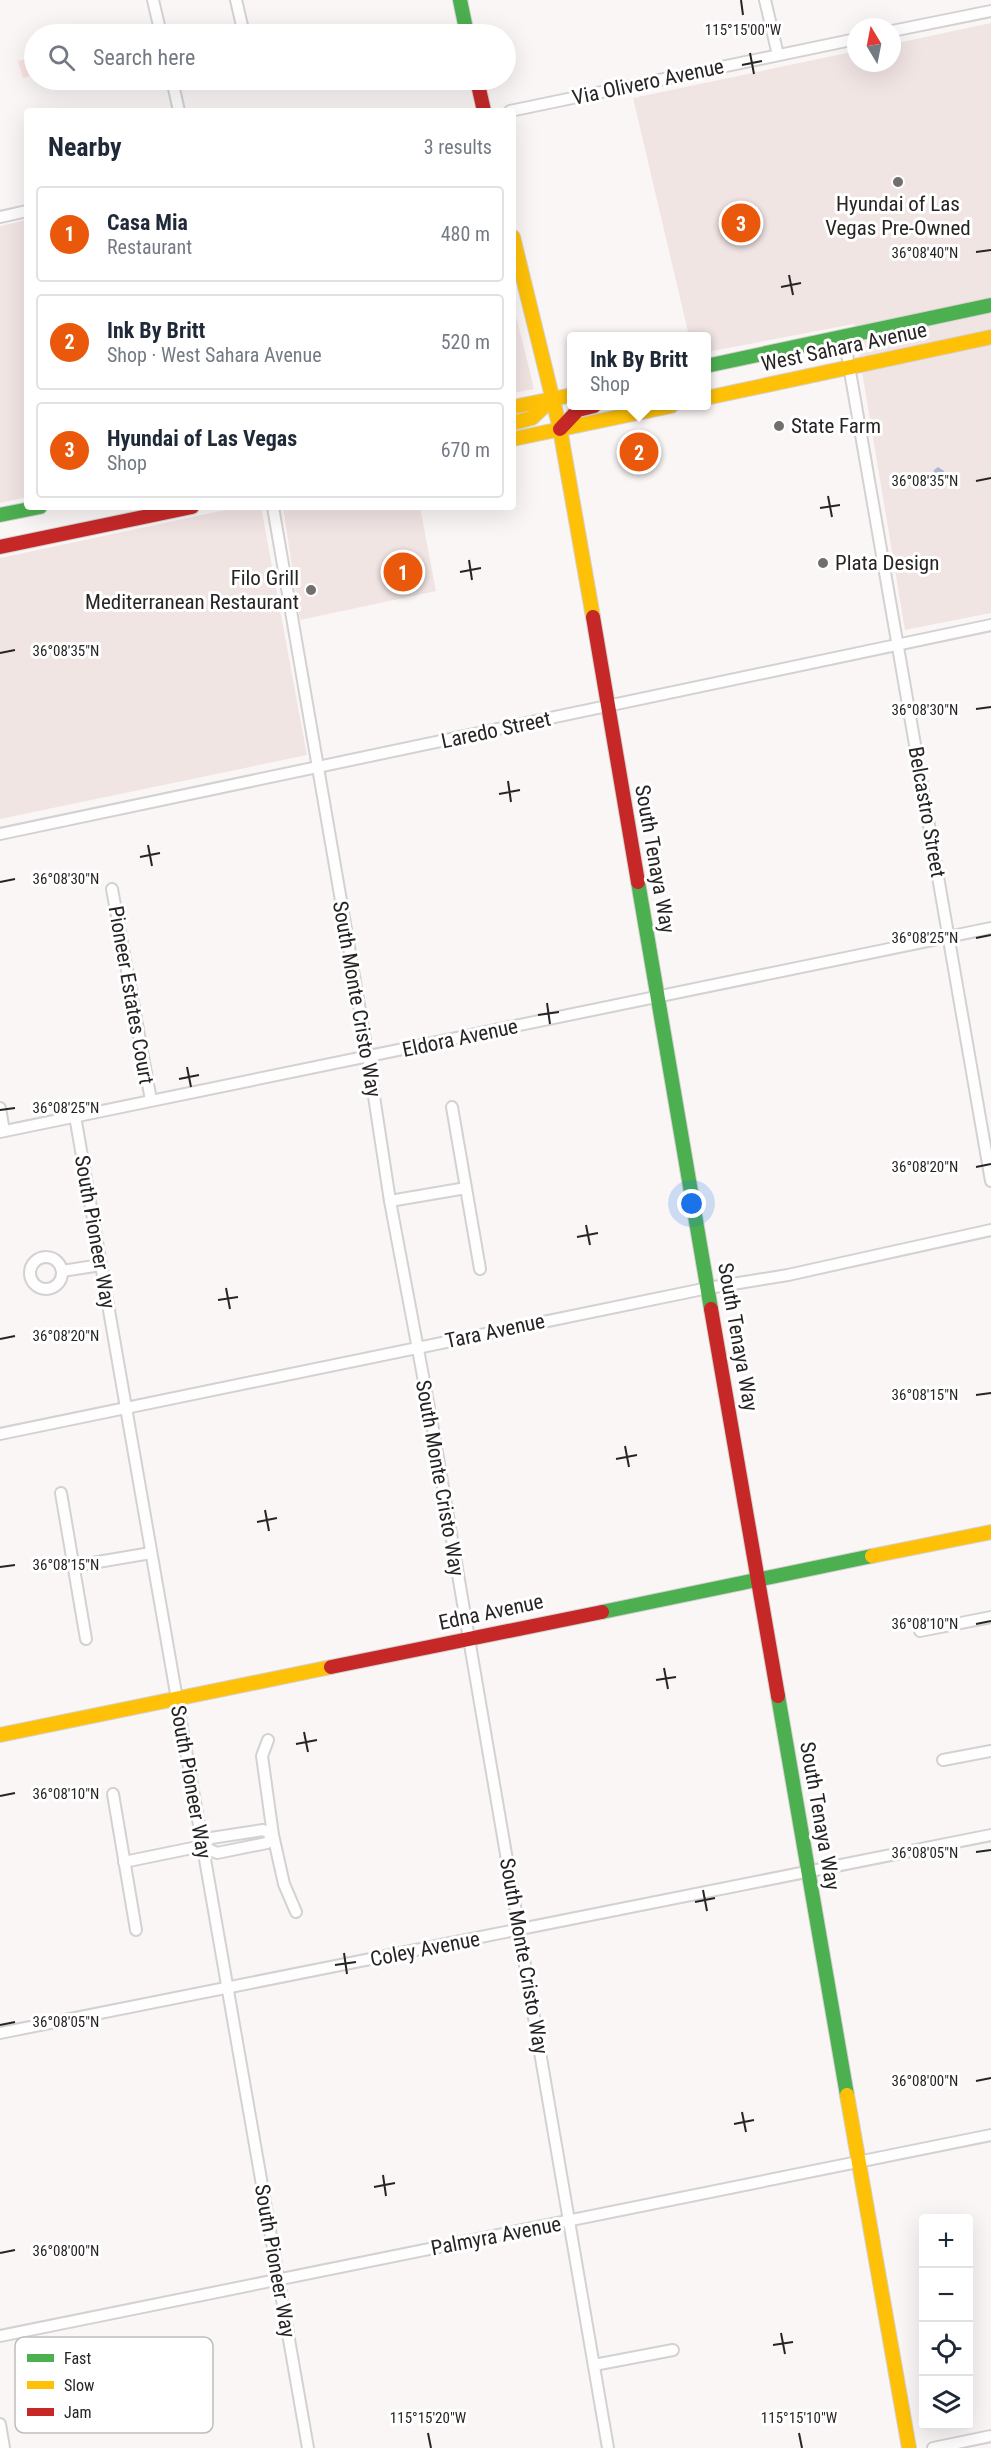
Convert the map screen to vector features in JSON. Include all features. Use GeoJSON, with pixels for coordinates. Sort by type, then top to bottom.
{"type":"FeatureCollection","features":[{"type":"Feature","properties":{"kind":"street"},"geometry":{"type":"LineString","coordinates":[[153,0],[159,24]]}},
{"type":"Feature","properties":{"kind":"street"},"geometry":{"type":"LineString","coordinates":[[236,0],[242,24]]}},
{"type":"Feature","properties":{"kind":"street"},"geometry":{"type":"LineString","coordinates":[[460,0],[465,24]]}},
{"type":"Feature","properties":{"kind":"street"},"geometry":{"type":"LineString","coordinates":[[765,0],[778,55]]}},
{"type":"Feature","properties":{"kind":"street"},"geometry":{"type":"LineString","coordinates":[[901,30],[991,11]]}},
{"type":"Feature","properties":{"kind":"street","name":"Via Olivero Avenue"},"geometry":{"type":"LineString","coordinates":[[516,110],[847,41]]}},
{"type":"Feature","properties":{"kind":"street"},"geometry":{"type":"LineString","coordinates":[[175,90],[179,108]]}},
{"type":"Feature","properties":{"kind":"street"},"geometry":{"type":"LineString","coordinates":[[479,90],[483,108]]}},
{"type":"Feature","properties":{"kind":"street"},"geometry":{"type":"LineString","coordinates":[[0,217],[24,212]]}},
{"type":"Feature","properties":{"kind":"street","name":"South Tenaya Way"},"geometry":{"type":"LineString","coordinates":[[516,249],[560,429],[759,1578],[773,1673],[909,2448]]}},
{"type":"Feature","properties":{"kind":"street","name":"West Sahara Avenue"},"geometry":{"type":"LineString","coordinates":[[711,365],[991,305]]}},
{"type":"Feature","properties":{"kind":"street","name":"Belcastro Street"},"geometry":{"type":"LineString","coordinates":[[844,337],[991,1181]]}},
{"type":"Feature","properties":{"kind":"street","name":"West Sahara Avenue"},"geometry":{"type":"LineString","coordinates":[[711,397],[991,337]]}},
{"type":"Feature","properties":{"kind":"street"},"geometry":{"type":"LineString","coordinates":[[516,406],[567,396]]}},
{"type":"Feature","properties":{"kind":"street"},"geometry":{"type":"LineString","coordinates":[[516,422],[532,418],[552,399]]}},
{"type":"Feature","properties":{"kind":"street"},"geometry":{"type":"LineString","coordinates":[[560,429],[578,410]]}},
{"type":"Feature","properties":{"kind":"street"},"geometry":{"type":"LineString","coordinates":[[516,438],[648,410]]}},
{"type":"Feature","properties":{"kind":"street"},"geometry":{"type":"LineString","coordinates":[[0,515],[25,510]]}},
{"type":"Feature","properties":{"kind":"street"},"geometry":{"type":"LineString","coordinates":[[0,547],[178,510]]}},
{"type":"Feature","properties":{"kind":"street","name":"South Monte Cristo Way"},"geometry":{"type":"LineString","coordinates":[[274,510],[368,1057],[390,1201],[608,2448]]}},
{"type":"Feature","properties":{"kind":"street","name":"Laredo Street"},"geometry":{"type":"LineString","coordinates":[[0,834],[991,625]]}},
{"type":"Feature","properties":{"kind":"street","name":"Pioneer Estates Court"},"geometry":{"type":"LineString","coordinates":[[112,889],[151,1100]]}},
{"type":"Feature","properties":{"kind":"street","name":"Eldora Avenue"},"geometry":{"type":"LineString","coordinates":[[2,1131],[991,928]]}},
{"type":"Feature","properties":{"kind":"street"},"geometry":{"type":"LineString","coordinates":[[452,1107],[480,1269]]}},
{"type":"Feature","properties":{"kind":"street"},"geometry":{"type":"LineString","coordinates":[[0,1108],[2,1131]]}},
{"type":"Feature","properties":{"kind":"street","name":"South Pioneer Way"},"geometry":{"type":"LineString","coordinates":[[75,1116],[308,2448]]}},
{"type":"Feature","properties":{"kind":"street"},"geometry":{"type":"LineString","coordinates":[[390,1201],[466,1188]]}},
{"type":"Feature","properties":{"kind":"street","name":"Tara Avenue"},"geometry":{"type":"LineString","coordinates":[[0,1434],[708,1288],[788,1275],[991,1230]]}},
{"type":"Feature","properties":{"kind":"street"},"geometry":{"type":"LineString","coordinates":[[62,1271],[101,1265]]}},
{"type":"Feature","properties":{"kind":"street"},"geometry":{"type":"LineString","coordinates":[[61,1493],[86,1639]]}},
{"type":"Feature","properties":{"kind":"street","name":"Edna Avenue"},"geometry":{"type":"LineString","coordinates":[[0,1735],[991,1532]]}},
{"type":"Feature","properties":{"kind":"street"},"geometry":{"type":"LineString","coordinates":[[74,1566],[152,1553]]}},
{"type":"Feature","properties":{"kind":"street"},"geometry":{"type":"LineString","coordinates":[[920,1631],[991,1617]]}},
{"type":"Feature","properties":{"kind":"street"},"geometry":{"type":"LineString","coordinates":[[268,1740],[262,1756],[273,1835],[284,1884],[297,1912]]}},
{"type":"Feature","properties":{"kind":"street"},"geometry":{"type":"LineString","coordinates":[[942,1760],[991,1751]]}},
{"type":"Feature","properties":{"kind":"street"},"geometry":{"type":"LineString","coordinates":[[113,1794],[136,1930]]}},
{"type":"Feature","properties":{"kind":"street"},"geometry":{"type":"LineString","coordinates":[[124,1862],[202,1845],[218,1852],[267,1843],[273,1835]]}},
{"type":"Feature","properties":{"kind":"street","name":"Coley Avenue"},"geometry":{"type":"LineString","coordinates":[[0,2033],[991,1835]]}},
{"type":"Feature","properties":{"kind":"street","name":"Palmyra Avenue"},"geometry":{"type":"LineString","coordinates":[[0,2336],[991,2135]]}},
{"type":"Feature","properties":{"kind":"street"},"geometry":{"type":"LineString","coordinates":[[594,2365],[673,2350]]}},
{"type":"Feature","properties":{"kind":"street"},"geometry":{"type":"LineString","coordinates":[[0,2424],[4,2448]]}},
{"type":"Feature","properties":{"kind":"street"},"geometry":{"type":"LineString","coordinates":[[933,2448],[991,2436]]}},
{"type":"Feature","properties":{"kind":"shaded area"},"geometry":{"type":"Polygon","coordinates":[[[991,23],[991,613],[905,630],[854,324],[711,351],[711,332],[688,332],[633,98],[847,53],[847,72],[901,72],[901,42],[991,23]]]}},
{"type":"Feature","properties":{"kind":"shaded area"},"geometry":{"type":"Polygon","coordinates":[[[24,60],[24,78],[23,78],[18,61],[24,60]]]}},
{"type":"Feature","properties":{"kind":"shaded area"},"geometry":{"type":"Polygon","coordinates":[[[24,221],[24,498],[0,503],[0,226],[24,221]]]}},
{"type":"Feature","properties":{"kind":"shaded area"},"geometry":{"type":"Polygon","coordinates":[[[516,315],[534,389],[516,392],[516,315]]]}},
{"type":"Feature","properties":{"kind":"shaded area"},"geometry":{"type":"Polygon","coordinates":[[[225,510],[262,510],[307,755],[0,819],[0,558],[225,510]]]}},
{"type":"Feature","properties":{"kind":"shaded area"},"geometry":{"type":"Polygon","coordinates":[[[283,510],[421,510],[436,591],[300,620],[283,510]]]}},
{"type":"Feature","properties":{"kind":"water"},"geometry":{"type":"Polygon","coordinates":[[[938,467],[944,471],[943,485],[938,489],[931,483],[934,470],[938,467]]]}},
{"type":"Feature","properties":{"kind":"traffic: fast"},"geometry":{"type":"LineString","coordinates":[[460,0],[465,24]]}},
{"type":"Feature","properties":{"kind":"traffic: fast"},"geometry":{"type":"LineString","coordinates":[[711,365],[991,305]]}},
{"type":"Feature","properties":{"kind":"traffic: fast"},"geometry":{"type":"LineString","coordinates":[[0,515],[25,510]]}},
{"type":"Feature","properties":{"kind":"traffic: fast"},"geometry":{"type":"LineString","coordinates":[[638,882],[711,1309]]}},
{"type":"Feature","properties":{"kind":"traffic: fast"},"geometry":{"type":"LineString","coordinates":[[602,1612],[872,1556]]}},
{"type":"Feature","properties":{"kind":"traffic: fast"},"geometry":{"type":"LineString","coordinates":[[778,1696],[847,2095]]}},
{"type":"Feature","properties":{"kind":"traffic: slow"},"geometry":{"type":"LineString","coordinates":[[516,249],[560,429],[593,617]]}},
{"type":"Feature","properties":{"kind":"traffic: slow"},"geometry":{"type":"LineString","coordinates":[[711,397],[991,337]]}},
{"type":"Feature","properties":{"kind":"traffic: slow"},"geometry":{"type":"LineString","coordinates":[[516,406],[567,396]]}},
{"type":"Feature","properties":{"kind":"traffic: slow"},"geometry":{"type":"LineString","coordinates":[[516,422],[532,418],[551,400]]}},
{"type":"Feature","properties":{"kind":"traffic: slow"},"geometry":{"type":"LineString","coordinates":[[516,438],[652,410]]}},
{"type":"Feature","properties":{"kind":"traffic: slow"},"geometry":{"type":"LineString","coordinates":[[872,1556],[991,1532]]}},
{"type":"Feature","properties":{"kind":"traffic: slow"},"geometry":{"type":"LineString","coordinates":[[0,1735],[331,1667]]}},
{"type":"Feature","properties":{"kind":"traffic: slow"},"geometry":{"type":"LineString","coordinates":[[847,2095],[909,2448]]}},
{"type":"Feature","properties":{"kind":"traffic: jam"},"geometry":{"type":"LineString","coordinates":[[479,90],[483,108]]}},
{"type":"Feature","properties":{"kind":"traffic: jam"},"geometry":{"type":"LineString","coordinates":[[560,429],[578,410]]}},
{"type":"Feature","properties":{"kind":"traffic: jam"},"geometry":{"type":"LineString","coordinates":[[0,547],[178,510]]}},
{"type":"Feature","properties":{"kind":"traffic: jam"},"geometry":{"type":"LineString","coordinates":[[593,617],[638,882]]}},
{"type":"Feature","properties":{"kind":"traffic: jam"},"geometry":{"type":"LineString","coordinates":[[711,1309],[778,1696]]}},
{"type":"Feature","properties":{"kind":"traffic: jam"},"geometry":{"type":"LineString","coordinates":[[331,1667],[602,1612]]}},
{"type":"Feature","properties":{"kind":"place","name":"Hyundai of Las Vegas Pre-Owned"},"geometry":{"type":"Point","coordinates":[898,182]}},
{"type":"Feature","properties":{"kind":"place","name":"Hyundai of Las Vegas"},"geometry":{"type":"Point","coordinates":[741,223]}},
{"type":"Feature","properties":{"kind":"place","name":"State Farm"},"geometry":{"type":"Point","coordinates":[779,426]}},
{"type":"Feature","properties":{"kind":"place","name":"Ink By Britt"},"geometry":{"type":"Point","coordinates":[639,452]}},
{"type":"Feature","properties":{"kind":"place","name":"Plata Design"},"geometry":{"type":"Point","coordinates":[823,563]}},
{"type":"Feature","properties":{"kind":"place","name":"Casa Mia"},"geometry":{"type":"Point","coordinates":[403,572]}},
{"type":"Feature","properties":{"kind":"place","name":"Filo Grill Mediterranean Restaurant"},"geometry":{"type":"Point","coordinates":[311,590]}}]}
